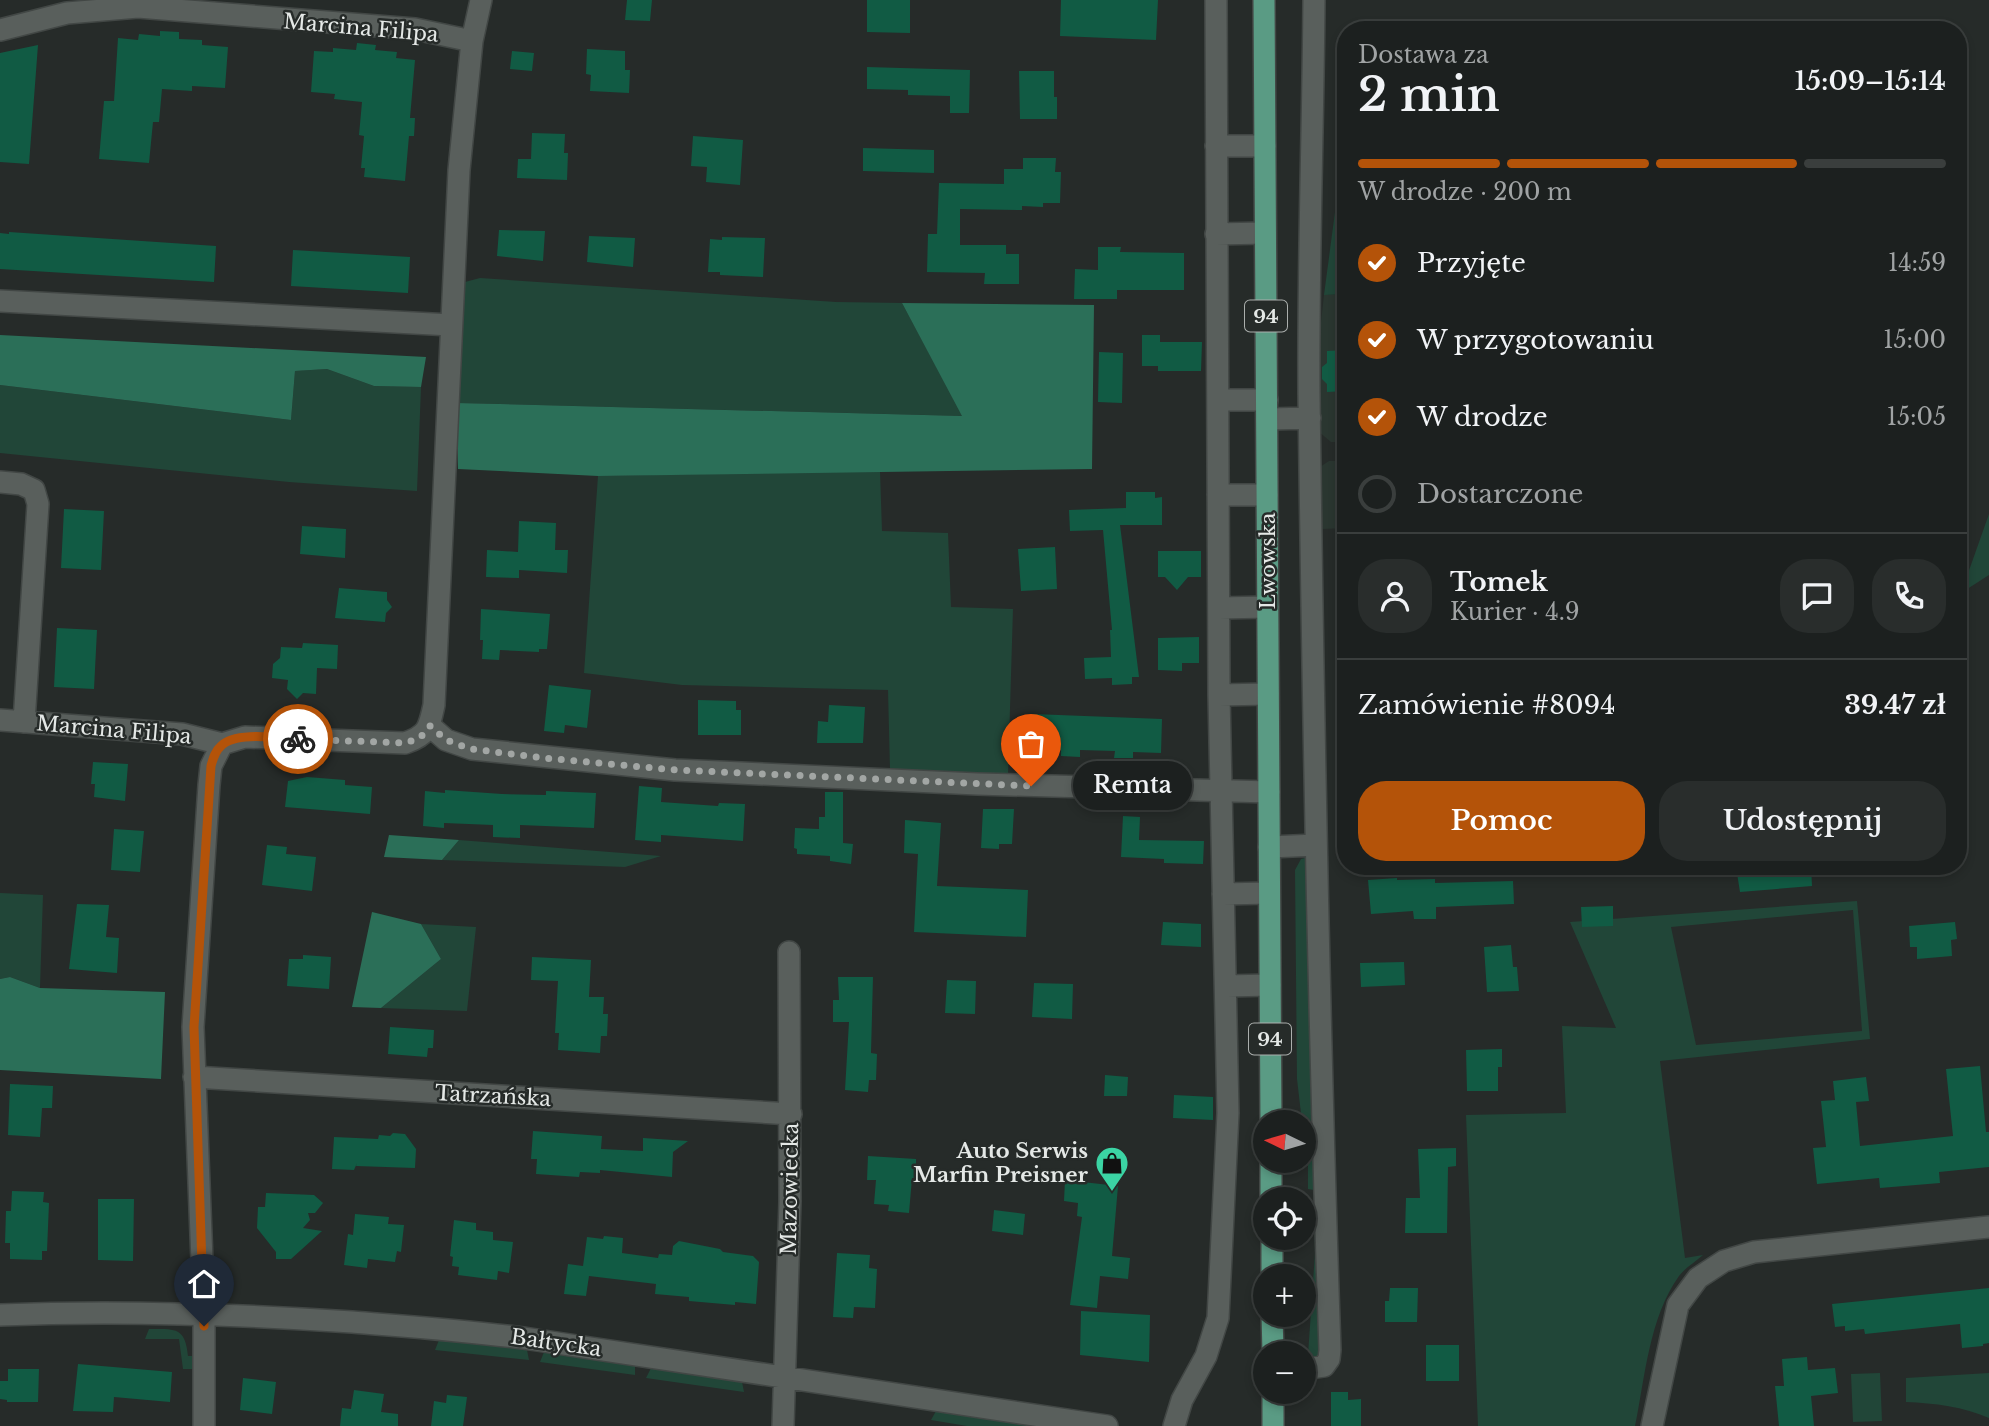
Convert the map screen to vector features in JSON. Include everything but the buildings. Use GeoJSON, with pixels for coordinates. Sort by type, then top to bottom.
{"type":"FeatureCollection","features":[{"type":"Feature","properties":{"kind":"main road","name":"Lwowska"},"geometry":{"type":"LineString","coordinates":[[1264,0],[1271,1110]]}},
{"type":"Feature","properties":{"kind":"main road"},"geometry":{"type":"LineString","coordinates":[[1273,1404],[1273,1426]]}},
{"type":"Feature","properties":{"kind":"street"},"geometry":{"type":"LineString","coordinates":[[1174,1426],[1179,1407],[1206,1356],[1218,1318],[1228,1126],[1219,695],[1216,0]]}},
{"type":"Feature","properties":{"kind":"street"},"geometry":{"type":"LineString","coordinates":[[1314,0],[1310,418],[1320,1054],[1331,1350],[1324,1366],[1316,1367]]}},
{"type":"Feature","properties":{"kind":"street"},"geometry":{"type":"LineString","coordinates":[[481,1],[472,41],[459,170],[434,705],[430,726],[446,740],[471,749],[676,770],[1269,792]]}},
{"type":"Feature","properties":{"kind":"street","name":"Marcina Filipa"},"geometry":{"type":"LineString","coordinates":[[0,30],[67,13],[138,7],[415,29],[472,41]]}},
{"type":"Feature","properties":{"kind":"street"},"geometry":{"type":"LineString","coordinates":[[1216,146],[1265,146]]}},
{"type":"Feature","properties":{"kind":"street"},"geometry":{"type":"LineString","coordinates":[[1216,234],[1265,233]]}},
{"type":"Feature","properties":{"kind":"street"},"geometry":{"type":"LineString","coordinates":[[0,301],[451,325]]}},
{"type":"Feature","properties":{"kind":"street"},"geometry":{"type":"LineString","coordinates":[[1217,400],[1310,418]]}},
{"type":"Feature","properties":{"kind":"street"},"geometry":{"type":"LineString","coordinates":[[0,482],[21,484],[34,490],[38,503],[24,722]]}},
{"type":"Feature","properties":{"kind":"street"},"geometry":{"type":"LineString","coordinates":[[1218,495],[1267,495]]}},
{"type":"Feature","properties":{"kind":"street"},"geometry":{"type":"LineString","coordinates":[[1219,608],[1268,607]]}},
{"type":"Feature","properties":{"kind":"street"},"geometry":{"type":"LineString","coordinates":[[1219,695],[1268,694]]}},
{"type":"Feature","properties":{"kind":"street","name":"Marcina Filipa"},"geometry":{"type":"LineString","coordinates":[[0,720],[182,734],[222,744],[245,737],[405,743],[420,738],[430,726]]}},
{"type":"Feature","properties":{"kind":"street"},"geometry":{"type":"LineString","coordinates":[[204,1426],[204,1313],[194,1077],[194,1014],[209,785],[211,766],[222,744]]}},
{"type":"Feature","properties":{"kind":"street"},"geometry":{"type":"LineString","coordinates":[[1269,847],[1316,845]]}},
{"type":"Feature","properties":{"kind":"street"},"geometry":{"type":"LineString","coordinates":[[1223,894],[1269,893]]}},
{"type":"Feature","properties":{"kind":"street","name":"Mazowiecka"},"geometry":{"type":"LineString","coordinates":[[783,1426],[791,1114],[789,952]]}},
{"type":"Feature","properties":{"kind":"street"},"geometry":{"type":"LineString","coordinates":[[1227,986],[1270,985]]}},
{"type":"Feature","properties":{"kind":"street","name":"Tatrzańska"},"geometry":{"type":"LineString","coordinates":[[194,1077],[791,1114]]}},
{"type":"Feature","properties":{"kind":"street"},"geometry":{"type":"LineString","coordinates":[[1652,1426],[1678,1306],[1698,1278],[1724,1261],[1754,1252],[1989,1227]]}},
{"type":"Feature","properties":{"kind":"street","name":"Bałtycka"},"geometry":{"type":"LineString","coordinates":[[0,1315],[79,1311],[204,1313],[512,1336],[1107,1426]]}},
{"type":"Feature","properties":{"kind":"shaded area"},"geometry":{"type":"Polygon","coordinates":[[[1337,294],[1337,442],[1331,442],[1318,431],[1319,340],[1324,295],[1337,294]]]}},
{"type":"Feature","properties":{"kind":"shaded area"},"geometry":{"type":"Polygon","coordinates":[[[1329,461],[1337,461],[1337,528],[1318,527],[1317,469],[1329,461]]]}},
{"type":"Feature","properties":{"kind":"green space"},"geometry":{"type":"Polygon","coordinates":[[[1335,212],[1337,212],[1337,294],[1324,295],[1335,212]]]}},
{"type":"Feature","properties":{"kind":"green space"},"geometry":{"type":"Polygon","coordinates":[[[480,278],[836,302],[902,303],[963,416],[457,403],[465,282],[480,278]]]}},
{"type":"Feature","properties":{"kind":"green space"},"geometry":{"type":"Polygon","coordinates":[[[902,303],[1094,305],[1092,469],[598,476],[458,469],[457,403],[962,416],[902,303]]]}},
{"type":"Feature","properties":{"kind":"green space"},"geometry":{"type":"Polygon","coordinates":[[[0,335],[426,357],[421,387],[374,386],[327,369],[295,371],[291,420],[0,385],[0,335]]]}},
{"type":"Feature","properties":{"kind":"green space"},"geometry":{"type":"Polygon","coordinates":[[[327,369],[374,386],[421,387],[417,491],[289,482],[0,453],[0,385],[291,420],[295,371],[327,369]]]}},
{"type":"Feature","properties":{"kind":"green space"},"geometry":{"type":"Polygon","coordinates":[[[880,471],[882,531],[948,533],[951,607],[1013,609],[1008,775],[890,769],[888,690],[682,685],[584,673],[598,476],[880,471]]]}},
{"type":"Feature","properties":{"kind":"green space"},"geometry":{"type":"Polygon","coordinates":[[[1989,514],[1989,575],[1967,589],[1967,576],[1989,514]]]}},
{"type":"Feature","properties":{"kind":"green space"},"geometry":{"type":"Polygon","coordinates":[[[389,835],[459,840],[442,860],[384,857],[389,835]]]}},
{"type":"Feature","properties":{"kind":"green space"},"geometry":{"type":"Polygon","coordinates":[[[459,840],[661,856],[625,867],[442,860],[459,840]]]}},
{"type":"Feature","properties":{"kind":"green space"},"geometry":{"type":"Polygon","coordinates":[[[1301,859],[1308,860],[1315,1110],[1301,1110],[1297,1079],[1295,870],[1301,859]]]}},
{"type":"Feature","properties":{"kind":"green space"},"geometry":{"type":"Polygon","coordinates":[[[0,893],[43,895],[40,988],[10,977],[0,979],[0,893]]]}},
{"type":"Feature","properties":{"kind":"green space"},"geometry":{"type":"Polygon","coordinates":[[[1857,901],[1870,1039],[1660,1061],[1685,1258],[1703,1255],[1679,1276],[1661,1310],[1650,1348],[1635,1426],[1478,1426],[1466,1115],[1566,1113],[1562,1026],[1616,1028],[1570,922],[1857,901]],[[1853,910],[1671,927],[1696,1045],[1862,1031],[1853,910]]]}},
{"type":"Feature","properties":{"kind":"green space"},"geometry":{"type":"Polygon","coordinates":[[[372,912],[421,924],[441,959],[381,1008],[352,1007],[372,912]]]}},
{"type":"Feature","properties":{"kind":"green space"},"geometry":{"type":"Polygon","coordinates":[[[421,924],[476,927],[467,1011],[381,1008],[441,959],[421,924]]]}},
{"type":"Feature","properties":{"kind":"green space"},"geometry":{"type":"Polygon","coordinates":[[[10,977],[40,988],[165,992],[161,1079],[0,1070],[0,979],[10,977]]]}},
{"type":"Feature","properties":{"kind":"green space"},"geometry":{"type":"Polygon","coordinates":[[[1316,1141],[1322,1352],[1317,1357],[1316,1341],[1309,1341],[1310,1327],[1316,1327],[1316,1187],[1308,1187],[1308,1173],[1316,1173],[1316,1141]]]}},
{"type":"Feature","properties":{"kind":"green space"},"geometry":{"type":"Polygon","coordinates":[[[149,1329],[178,1332],[187,1347],[188,1356],[193,1356],[194,1369],[183,1369],[179,1339],[145,1339],[149,1329]]]}},
{"type":"Feature","properties":{"kind":"green space"},"geometry":{"type":"Polygon","coordinates":[[[439,1340],[527,1350],[529,1360],[435,1350],[439,1340]]]}},
{"type":"Feature","properties":{"kind":"green space"},"geometry":{"type":"Polygon","coordinates":[[[544,1352],[635,1365],[635,1375],[540,1362],[544,1352]]]}},
{"type":"Feature","properties":{"kind":"green space"},"geometry":{"type":"Polygon","coordinates":[[[651,1368],[742,1382],[744,1392],[646,1378],[651,1368]]]}},
{"type":"Feature","properties":{"kind":"green space"},"geometry":{"type":"Polygon","coordinates":[[[1880,1373],[1882,1421],[1853,1422],[1851,1374],[1880,1373]]]}},
{"type":"Feature","properties":{"kind":"green space"},"geometry":{"type":"Polygon","coordinates":[[[1989,1373],[1989,1418],[1949,1406],[1906,1402],[1906,1378],[1989,1373]]]}},
{"type":"Feature","properties":{"kind":"green space"},"geometry":{"type":"Polygon","coordinates":[[[936,1411],[1031,1426],[967,1426],[931,1420],[936,1411]]]}},
{"type":"Feature","properties":{"kind":"way so far"},"geometry":{"type":"LineString","coordinates":[[298,739],[405,743],[420,738],[430,726],[446,740],[471,749],[544,758],[676,770],[1031,786]]}},
{"type":"Feature","properties":{"kind":"place","name":"Remta"},"geometry":{"type":"Point","coordinates":[1031,786]}},
{"type":"Feature","properties":{"kind":"place","name":"Auto Serwis Marfin Preisner"},"geometry":{"type":"Point","coordinates":[1112,1193]}},
{"type":"Feature","properties":{"kind":"route"},"geometry":{"type":"LineString","coordinates":[[204,1326],[194,1027],[211,766],[222,744],[233,739],[298,739]]}}]}
